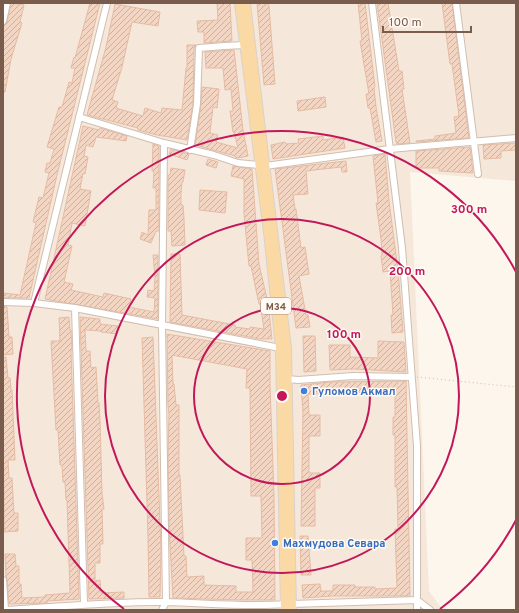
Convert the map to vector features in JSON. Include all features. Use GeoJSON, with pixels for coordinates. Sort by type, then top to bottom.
{"type":"FeatureCollection","features":[{"type":"Feature","properties":{"kind":"main road","name":"M34"},"geometry":{"type":"LineString","coordinates":[[239,3],[285,326],[288,379],[288,607]]}},
{"type":"Feature","properties":{"kind":"main road","name":"M34"},"geometry":{"type":"LineString","coordinates":[[246,3],[280,348],[288,607]]}},
{"type":"Feature","properties":{"kind":"street"},"geometry":{"type":"LineString","coordinates":[[3,21],[7,3]]}},
{"type":"Feature","properties":{"kind":"street"},"geometry":{"type":"LineString","coordinates":[[34,303],[107,3]]}},
{"type":"Feature","properties":{"kind":"street"},"geometry":{"type":"LineString","coordinates":[[372,3],[402,248],[417,446],[417,610]]}},
{"type":"Feature","properties":{"kind":"street"},"geometry":{"type":"LineString","coordinates":[[456,3],[478,174]]}},
{"type":"Feature","properties":{"kind":"street"},"geometry":{"type":"LineString","coordinates":[[190,150],[197,104],[199,48],[244,45]]}},
{"type":"Feature","properties":{"kind":"street"},"geometry":{"type":"LineString","coordinates":[[79,117],[164,143],[214,155],[238,163],[262,165],[390,149],[516,138]]}},
{"type":"Feature","properties":{"kind":"street"},"geometry":{"type":"LineString","coordinates":[[162,610],[166,602],[162,326],[164,143]]}},
{"type":"Feature","properties":{"kind":"street"},"geometry":{"type":"LineString","coordinates":[[3,302],[34,303],[75,308],[280,348]]}},
{"type":"Feature","properties":{"kind":"street"},"geometry":{"type":"LineString","coordinates":[[75,308],[84,604]]}},
{"type":"Feature","properties":{"kind":"street"},"geometry":{"type":"LineString","coordinates":[[288,379],[298,380],[353,376],[411,376]]}},
{"type":"Feature","properties":{"kind":"street"},"geometry":{"type":"LineString","coordinates":[[3,580],[5,610],[111,603],[166,602],[288,607],[417,600],[430,610]]}},
{"type":"Feature","properties":{"kind":"street"},"geometry":{"type":"LineString","coordinates":[[111,603],[111,610]]}},
{"type":"Feature","properties":{"kind":"path"},"geometry":{"type":"LineString","coordinates":[[411,376],[516,387]]}},
{"type":"Feature","properties":{"kind":"shaded area"},"geometry":{"type":"Polygon","coordinates":[[[3,3],[516,3],[516,181],[410,172],[429,591],[443,610],[3,610],[3,3]]]}},
{"type":"Feature","properties":{"kind":"building"},"geometry":{"type":"Polygon","coordinates":[[[11,3],[24,5],[20,22],[22,23],[11,59],[5,92],[3,92],[3,30],[4,25],[7,22],[11,3]]]}},
{"type":"Feature","properties":{"kind":"building"},"geometry":{"type":"Polygon","coordinates":[[[90,3],[100,3],[57,175],[29,298],[3,298],[3,293],[20,295],[36,223],[33,222],[39,197],[43,198],[49,173],[45,172],[47,163],[50,163],[54,149],[47,147],[59,107],[62,107],[69,82],[72,83],[75,68],[71,68],[90,3]]]}},
{"type":"Feature","properties":{"kind":"building"},"geometry":{"type":"Polygon","coordinates":[[[217,3],[230,3],[232,41],[204,43],[204,32],[198,32],[197,21],[218,20],[217,3]]]}},
{"type":"Feature","properties":{"kind":"building"},"geometry":{"type":"Polygon","coordinates":[[[257,3],[268,3],[269,6],[275,84],[264,85],[257,3]]]}},
{"type":"Feature","properties":{"kind":"building"},"geometry":{"type":"Polygon","coordinates":[[[358,3],[365,3],[376,107],[382,141],[376,142],[366,94],[369,94],[360,41],[362,41],[358,3]]]}},
{"type":"Feature","properties":{"kind":"building"},"geometry":{"type":"Polygon","coordinates":[[[377,3],[388,3],[399,71],[402,71],[404,89],[402,89],[410,143],[397,144],[396,142],[377,3]]]}},
{"type":"Feature","properties":{"kind":"building"},"geometry":{"type":"Polygon","coordinates":[[[442,3],[452,3],[469,138],[416,142],[435,139],[435,136],[456,133],[454,117],[459,116],[442,3]]]}},
{"type":"Feature","properties":{"kind":"building"},"geometry":{"type":"Polygon","coordinates":[[[115,4],[160,12],[158,26],[132,22],[122,67],[112,100],[118,102],[116,108],[143,116],[145,108],[161,113],[162,108],[182,110],[187,68],[187,45],[196,45],[194,48],[193,104],[187,140],[157,135],[138,130],[138,128],[87,115],[106,47],[115,4]]]}},
{"type":"Feature","properties":{"kind":"building"},"geometry":{"type":"Polygon","coordinates":[[[234,50],[243,130],[248,156],[238,158],[195,145],[202,87],[219,89],[217,108],[213,107],[210,133],[218,135],[216,142],[238,148],[233,132],[230,111],[233,111],[231,89],[225,90],[223,68],[206,68],[205,52],[234,50]]]}},
{"type":"Feature","properties":{"kind":"building"},"geometry":{"type":"Polygon","coordinates":[[[325,97],[326,107],[298,111],[297,101],[325,97]]]}},
{"type":"Feature","properties":{"kind":"building"},"geometry":{"type":"Polygon","coordinates":[[[83,126],[99,130],[100,128],[127,136],[126,141],[96,137],[93,147],[86,145],[84,156],[88,157],[85,174],[83,173],[80,189],[91,191],[85,226],[72,223],[68,245],[72,246],[64,282],[73,284],[71,290],[103,297],[104,293],[131,299],[129,307],[154,312],[155,298],[147,297],[148,290],[154,291],[155,277],[153,255],[158,255],[158,319],[45,299],[83,126]]]}},
{"type":"Feature","properties":{"kind":"building"},"geometry":{"type":"Polygon","coordinates":[[[323,136],[323,140],[343,137],[345,148],[273,159],[271,145],[285,142],[286,144],[299,143],[298,139],[323,136]]]}},
{"type":"Feature","properties":{"kind":"building"},"geometry":{"type":"Polygon","coordinates":[[[516,143],[516,150],[501,151],[501,158],[484,159],[483,145],[516,143]]]}},
{"type":"Feature","properties":{"kind":"building"},"geometry":{"type":"Polygon","coordinates":[[[153,144],[159,146],[159,231],[156,231],[151,243],[140,239],[142,232],[148,235],[149,210],[156,210],[156,188],[153,188],[154,171],[152,171],[153,144]]]}},
{"type":"Feature","properties":{"kind":"building"},"geometry":{"type":"Polygon","coordinates":[[[470,147],[473,173],[439,171],[439,168],[416,168],[416,151],[470,147]]]}},
{"type":"Feature","properties":{"kind":"building"},"geometry":{"type":"Polygon","coordinates":[[[171,149],[189,154],[187,160],[169,154],[171,149]]]}},
{"type":"Feature","properties":{"kind":"building"},"geometry":{"type":"Polygon","coordinates":[[[385,154],[389,201],[398,270],[403,332],[392,333],[391,315],[393,315],[390,271],[383,272],[373,156],[385,154]]]}},
{"type":"Feature","properties":{"kind":"building"},"geometry":{"type":"Polygon","coordinates":[[[208,159],[218,162],[216,168],[206,165],[208,159]]]}},
{"type":"Feature","properties":{"kind":"building"},"geometry":{"type":"Polygon","coordinates":[[[346,161],[347,172],[342,172],[341,167],[306,171],[308,194],[293,195],[301,248],[305,247],[309,274],[299,276],[306,315],[308,315],[310,327],[296,328],[275,169],[346,161]]]}},
{"type":"Feature","properties":{"kind":"building"},"geometry":{"type":"Polygon","coordinates":[[[233,166],[252,169],[259,264],[268,303],[272,339],[260,339],[170,322],[171,254],[180,254],[182,315],[235,325],[235,327],[264,329],[251,266],[249,266],[244,214],[244,179],[231,176],[233,166]]]}},
{"type":"Feature","properties":{"kind":"building"},"geometry":{"type":"Polygon","coordinates":[[[171,168],[185,170],[182,182],[181,205],[183,205],[185,245],[172,246],[171,231],[168,231],[168,175],[170,175],[171,168]]]}},
{"type":"Feature","properties":{"kind":"building"},"geometry":{"type":"Polygon","coordinates":[[[200,190],[227,192],[225,213],[199,210],[200,190]]]}},
{"type":"Feature","properties":{"kind":"building"},"geometry":{"type":"Polygon","coordinates":[[[3,306],[7,307],[9,337],[12,337],[13,354],[3,355],[3,306]]]}},
{"type":"Feature","properties":{"kind":"building"},"geometry":{"type":"Polygon","coordinates":[[[69,317],[72,350],[79,599],[47,601],[47,603],[9,604],[5,554],[15,554],[16,566],[19,566],[19,584],[21,584],[22,598],[45,597],[45,595],[70,593],[67,500],[65,482],[63,482],[62,465],[60,465],[58,430],[56,430],[51,341],[60,341],[59,318],[69,317]]]}},
{"type":"Feature","properties":{"kind":"building"},"geometry":{"type":"Polygon","coordinates":[[[80,317],[100,319],[100,324],[118,326],[117,334],[85,330],[86,351],[90,351],[91,368],[96,367],[104,509],[102,509],[103,544],[100,544],[100,563],[95,563],[95,581],[100,580],[101,593],[124,592],[124,598],[89,599],[80,317]]]}},
{"type":"Feature","properties":{"kind":"building"},"geometry":{"type":"Polygon","coordinates":[[[167,334],[270,351],[275,600],[173,598],[169,528],[167,334]],[[172,355],[173,384],[176,405],[179,405],[179,475],[184,556],[186,556],[187,577],[204,576],[204,585],[236,586],[236,592],[253,592],[252,560],[246,560],[246,538],[262,538],[261,496],[251,496],[250,388],[246,388],[247,369],[172,355]]]}},
{"type":"Feature","properties":{"kind":"building"},"geometry":{"type":"Polygon","coordinates":[[[303,336],[315,336],[316,371],[304,372],[303,336]]]}},
{"type":"Feature","properties":{"kind":"building"},"geometry":{"type":"Polygon","coordinates":[[[153,337],[161,550],[160,597],[149,597],[142,338],[153,337]]]}},
{"type":"Feature","properties":{"kind":"building"},"geometry":{"type":"Polygon","coordinates":[[[378,341],[404,342],[406,372],[354,369],[330,370],[329,345],[350,345],[350,357],[378,358],[378,341]]]}},
{"type":"Feature","properties":{"kind":"building"},"geometry":{"type":"Polygon","coordinates":[[[6,357],[8,378],[10,378],[12,390],[15,460],[8,460],[9,478],[12,478],[14,513],[18,513],[18,531],[4,532],[3,358],[6,357]]]}},
{"type":"Feature","properties":{"kind":"building"},"geometry":{"type":"Polygon","coordinates":[[[406,381],[410,596],[333,596],[303,598],[302,585],[320,584],[321,591],[333,591],[333,585],[355,585],[355,587],[375,587],[375,589],[397,588],[395,529],[398,529],[397,487],[395,487],[395,435],[393,435],[393,417],[395,417],[395,388],[374,388],[374,392],[308,394],[309,415],[320,415],[320,436],[309,436],[309,473],[320,473],[320,488],[315,488],[315,526],[301,526],[303,412],[301,385],[330,382],[406,381]]]}},
{"type":"Feature","properties":{"kind":"building"},"geometry":{"type":"Polygon","coordinates":[[[300,536],[308,536],[311,575],[301,575],[300,536]]]}},
{"type":"Feature","properties":{"kind":"place","name":"Гуломов Акмал"},"geometry":{"type":"Point","coordinates":[304,391]}},
{"type":"Feature","properties":{"kind":"place","name":"Махмудова Севара"},"geometry":{"type":"Point","coordinates":[275,543]}}]}
